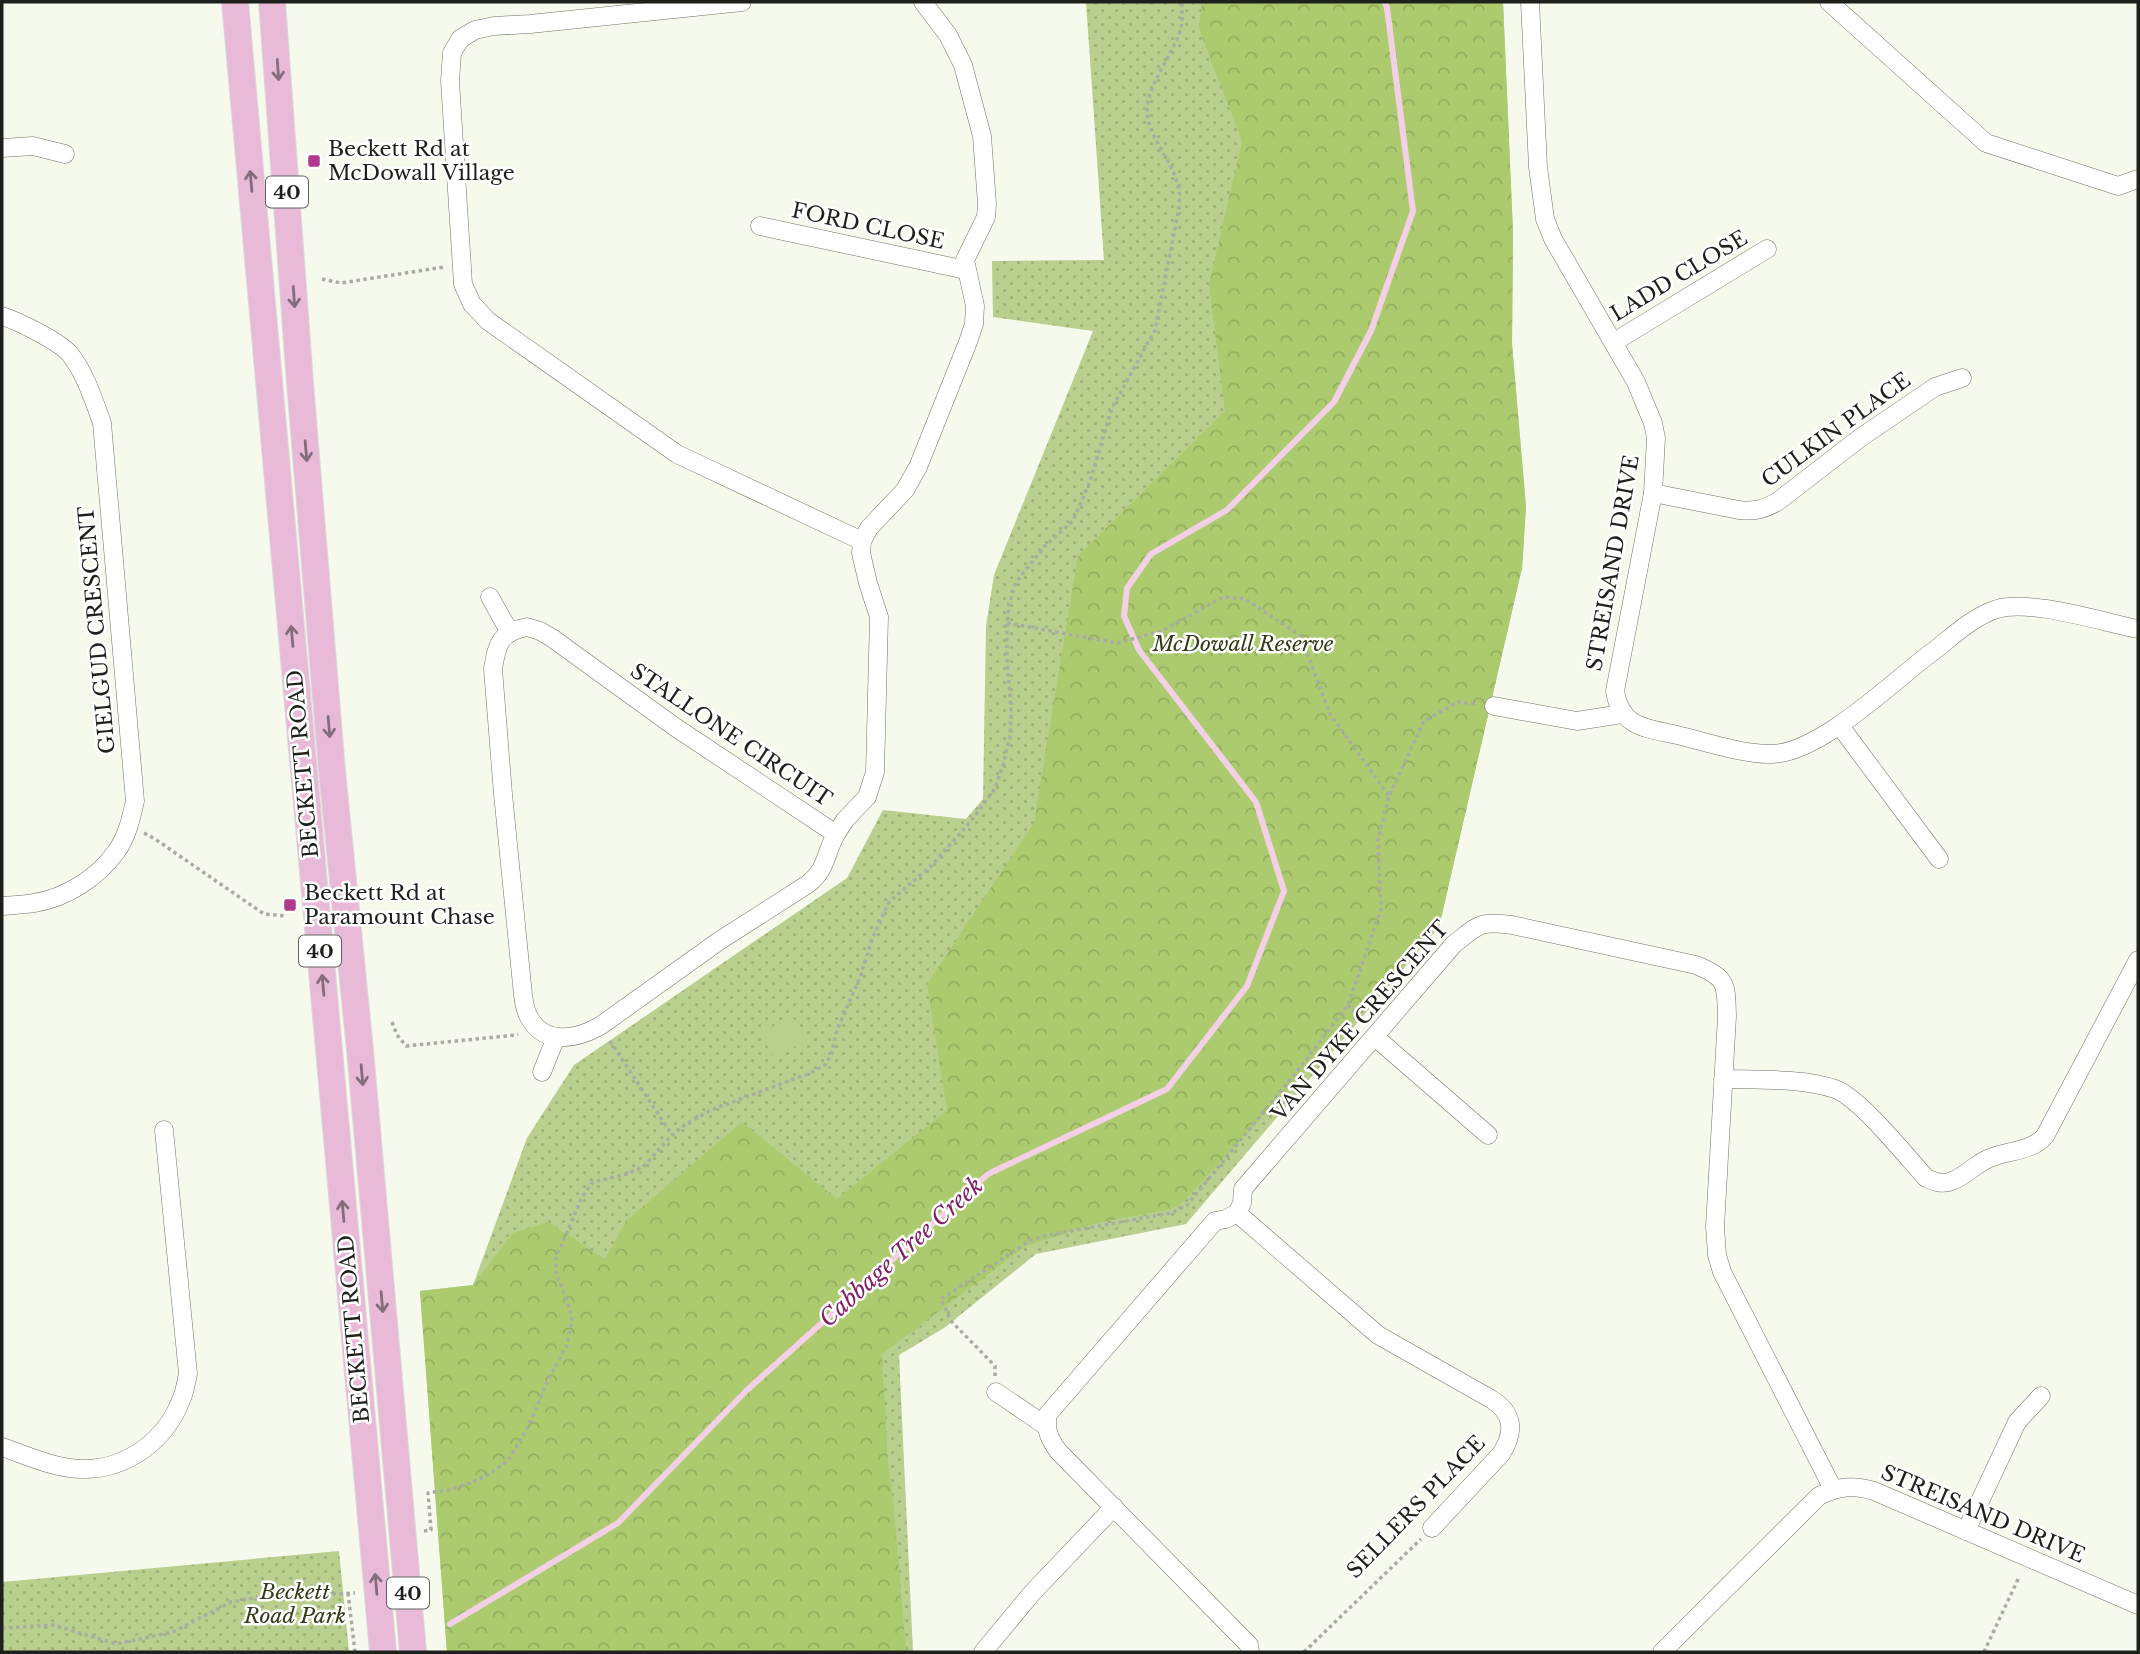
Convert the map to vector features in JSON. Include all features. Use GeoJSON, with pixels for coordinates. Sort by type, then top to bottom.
{"type":"FeatureCollection","features":[{"type":"Feature","properties":{"kind":"main road","name":"BECKETT ROAD"},"geometry":{"type":"LineString","coordinates":[[234,2],[383,1652]]}},
{"type":"Feature","properties":{"kind":"main road","name":"BECKETT ROAD"},"geometry":{"type":"LineString","coordinates":[[272,2],[332,771],[360,1050],[413,1652]]}},
{"type":"Feature","properties":{"kind":"street"},"geometry":{"type":"LineString","coordinates":[[742,2],[494,26],[475,30],[460,39],[452,53],[450,81],[463,285],[472,304],[488,321],[677,454],[862,541]]}},
{"type":"Feature","properties":{"kind":"street"},"geometry":{"type":"LineString","coordinates":[[836,834],[867,797],[875,772],[880,617],[865,573],[861,553],[862,541],[869,528],[905,490],[918,467],[968,342],[974,324],[975,306],[965,260],[986,217],[982,136],[962,65],[948,35],[923,2]]}},
{"type":"Feature","properties":{"kind":"street","name":"STREISAND DRIVE"},"geometry":{"type":"LineString","coordinates":[[1530,2],[1538,167],[1545,219],[1553,239],[1636,382],[1653,423],[1656,438],[1653,492],[1615,691],[1622,714]]}},
{"type":"Feature","properties":{"kind":"street"},"geometry":{"type":"LineString","coordinates":[[1829,2],[1986,143],[2118,186],[2138,179]]}},
{"type":"Feature","properties":{"kind":"street"},"geometry":{"type":"LineString","coordinates":[[2,148],[33,146],[65,154]]}},
{"type":"Feature","properties":{"kind":"street","name":"FORD CLOSE"},"geometry":{"type":"LineString","coordinates":[[760,226],[966,270]]}},
{"type":"Feature","properties":{"kind":"street","name":"LADD CLOSE"},"geometry":{"type":"LineString","coordinates":[[1614,342],[1767,248]]}},
{"type":"Feature","properties":{"kind":"street","name":"GIELGUD CRESCENT"},"geometry":{"type":"LineString","coordinates":[[2,316],[18,321],[68,352],[89,387],[102,423],[135,801],[129,826],[117,851],[100,870],[72,891],[35,903],[2,906]]}},
{"type":"Feature","properties":{"kind":"street","name":"CULKIN PLACE"},"geometry":{"type":"LineString","coordinates":[[1653,492],[1752,512],[1764,509],[1935,387],[1962,378]]}},
{"type":"Feature","properties":{"kind":"street"},"geometry":{"type":"LineString","coordinates":[[490,597],[510,633],[496,649],[493,669],[523,995],[527,1015],[533,1023],[542,1032],[555,1037],[542,1072]]}},
{"type":"Feature","properties":{"kind":"street"},"geometry":{"type":"LineString","coordinates":[[1494,706],[1577,721],[1622,714],[1629,722],[1646,728],[1742,750],[1772,754],[1800,747],[1840,726],[1976,619],[1996,610],[2013,606],[2031,607],[2138,629]]}},
{"type":"Feature","properties":{"kind":"street","name":"STALLONE CIRCUIT"},"geometry":{"type":"LineString","coordinates":[[510,633],[527,628],[552,638],[686,734],[836,834],[820,874],[808,884],[719,941],[600,1026],[588,1033],[566,1038],[555,1037]]}},
{"type":"Feature","properties":{"kind":"street"},"geometry":{"type":"LineString","coordinates":[[1840,726],[1939,859]]}},
{"type":"Feature","properties":{"kind":"street","name":"VAN DYKE CRESCENT"},"geometry":{"type":"LineString","coordinates":[[1237,1213],[1242,1203],[1243,1189],[1454,943],[1477,926],[1487,922],[1512,925],[1696,965],[1716,974],[1726,994],[1727,1016],[1715,1227],[1717,1255],[1721,1272],[1833,1489]]}},
{"type":"Feature","properties":{"kind":"street"},"geometry":{"type":"LineString","coordinates":[[1723,1079],[1807,1083],[1835,1089],[1852,1098],[1926,1178],[1940,1184],[1954,1181],[1984,1160],[2029,1147],[2045,1136],[2138,960]]}},
{"type":"Feature","properties":{"kind":"street"},"geometry":{"type":"LineString","coordinates":[[1375,1037],[1488,1135]]}},
{"type":"Feature","properties":{"kind":"street"},"geometry":{"type":"LineString","coordinates":[[2,1447],[53,1464],[84,1470],[117,1465],[148,1448],[169,1424],[181,1400],[188,1374],[164,1130]]}},
{"type":"Feature","properties":{"kind":"street"},"geometry":{"type":"LineString","coordinates":[[1237,1213],[1215,1222],[1059,1399],[1048,1415],[1046,1426],[1049,1438],[1058,1451],[1249,1645],[1250,1652]]}},
{"type":"Feature","properties":{"kind":"street","name":"SELLERS PLACE"},"geometry":{"type":"LineString","coordinates":[[1237,1213],[1378,1335],[1491,1399],[1506,1413],[1510,1432],[1508,1443],[1501,1454],[1432,1528]]}},
{"type":"Feature","properties":{"kind":"street"},"geometry":{"type":"LineString","coordinates":[[996,1392],[1046,1426]]}},
{"type":"Feature","properties":{"kind":"street"},"geometry":{"type":"LineString","coordinates":[[1966,1531],[2017,1422],[2041,1396]]}},
{"type":"Feature","properties":{"kind":"street","name":"STREISAND DRIVE"},"geometry":{"type":"LineString","coordinates":[[1833,1489],[1848,1486],[1874,1491],[2138,1605]]}},
{"type":"Feature","properties":{"kind":"street"},"geometry":{"type":"LineString","coordinates":[[1662,1652],[1810,1504],[1833,1489]]}},
{"type":"Feature","properties":{"kind":"street"},"geometry":{"type":"LineString","coordinates":[[984,1652],[1032,1593],[1114,1507]]}},
{"type":"Feature","properties":{"kind":"path"},"geometry":{"type":"LineString","coordinates":[[419,1531],[431,1530],[428,1493],[449,1490],[492,1472],[508,1461],[529,1425],[548,1380],[567,1345],[572,1320],[556,1272],[556,1258],[582,1197],[593,1182],[627,1174],[643,1167],[672,1135],[711,1110],[808,1074],[825,1065],[861,975],[872,939],[889,902],[932,865],[994,790],[1010,737],[1007,623],[1009,604],[1016,582],[1045,546],[1073,520],[1090,481],[1112,408],[1155,330],[1179,208],[1179,192],[1168,161],[1153,132],[1147,105],[1180,34],[1182,2]]}},
{"type":"Feature","properties":{"kind":"path"},"geometry":{"type":"LineString","coordinates":[[321,279],[341,283],[460,265]]}},
{"type":"Feature","properties":{"kind":"path"},"geometry":{"type":"LineString","coordinates":[[1007,623],[1117,643],[1161,631],[1223,597],[1245,599],[1300,635],[1330,714],[1388,796]]}},
{"type":"Feature","properties":{"kind":"path"},"geometry":{"type":"LineString","coordinates":[[996,1392],[995,1366],[951,1321],[942,1299],[1031,1240],[1171,1213],[1186,1205],[1348,1005],[1381,909],[1378,839],[1388,796],[1424,722],[1458,702],[1494,706]]}},
{"type":"Feature","properties":{"kind":"path"},"geometry":{"type":"LineString","coordinates":[[129,826],[155,839],[264,914],[287,916]]}},
{"type":"Feature","properties":{"kind":"path"},"geometry":{"type":"LineString","coordinates":[[392,1022],[397,1035],[406,1045],[516,1035],[533,1023]]}},
{"type":"Feature","properties":{"kind":"path"},"geometry":{"type":"LineString","coordinates":[[600,1026],[672,1135]]}},
{"type":"Feature","properties":{"kind":"path","name":"SELLERS PLACE"},"geometry":{"type":"LineString","coordinates":[[1304,1652],[1432,1528]]}},
{"type":"Feature","properties":{"kind":"path"},"geometry":{"type":"LineString","coordinates":[[1984,1652],[2019,1577]]}},
{"type":"Feature","properties":{"kind":"path"},"geometry":{"type":"LineString","coordinates":[[2,1628],[54,1625],[116,1644],[173,1632],[231,1602],[293,1591],[362,1592]]}},
{"type":"Feature","properties":{"kind":"path"},"geometry":{"type":"LineString","coordinates":[[348,1593],[355,1652]]}},
{"type":"Feature","properties":{"kind":"green space","name":"McDowall Reserve"},"geometry":{"type":"Polygon","coordinates":[[[1086,2],[1503,2],[1513,233],[1512,344],[1526,507],[1522,568],[1439,927],[1186,1224],[1036,1254],[944,1328],[899,1355],[913,1652],[447,1652],[420,1291],[473,1285],[527,1138],[574,1065],[847,878],[883,810],[966,819],[983,799],[986,626],[994,575],[1093,331],[993,317],[992,261],[1104,260],[1086,2]]]}},
{"type":"Feature","properties":{"kind":"green space","name":"McDowall Reserve"},"geometry":{"type":"Polygon","coordinates":[[[1202,2],[1503,2],[1513,233],[1512,344],[1526,507],[1522,568],[1439,927],[1181,1204],[1168,1210],[1097,1223],[1026,1246],[882,1354],[888,1462],[906,1652],[447,1652],[420,1291],[473,1285],[513,1233],[548,1222],[605,1259],[626,1221],[742,1122],[837,1199],[947,1110],[927,984],[1034,823],[1078,556],[1225,411],[1209,285],[1242,141],[1199,29],[1202,2]]]}},
{"type":"Feature","properties":{"kind":"green space"},"geometry":{"type":"Polygon","coordinates":[[[791,1015],[807,1039],[776,1059],[760,1035],[791,1015]]]}},
{"type":"Feature","properties":{"kind":"green space","name":"Beckett Road Park"},"geometry":{"type":"Polygon","coordinates":[[[339,1551],[349,1652],[2,1652],[2,1582],[339,1551]]]}},
{"type":"Feature","properties":{"kind":"waterway","name":"Cabbage Tree Creek"},"geometry":{"type":"LineString","coordinates":[[450,1624],[618,1523],[747,1390],[988,1174],[1167,1089],[1247,986],[1284,891],[1256,802],[1139,650],[1124,616],[1127,588],[1151,554],[1227,510],[1334,402],[1371,331],[1413,211],[1385,2]]}},
{"type":"Feature","properties":{"kind":"place","name":"Beckett Rd at McDowall Village"},"geometry":{"type":"Point","coordinates":[314,161]}},
{"type":"Feature","properties":{"kind":"place","name":"Beckett Rd at Paramount Chase"},"geometry":{"type":"Point","coordinates":[290,905]}}]}
